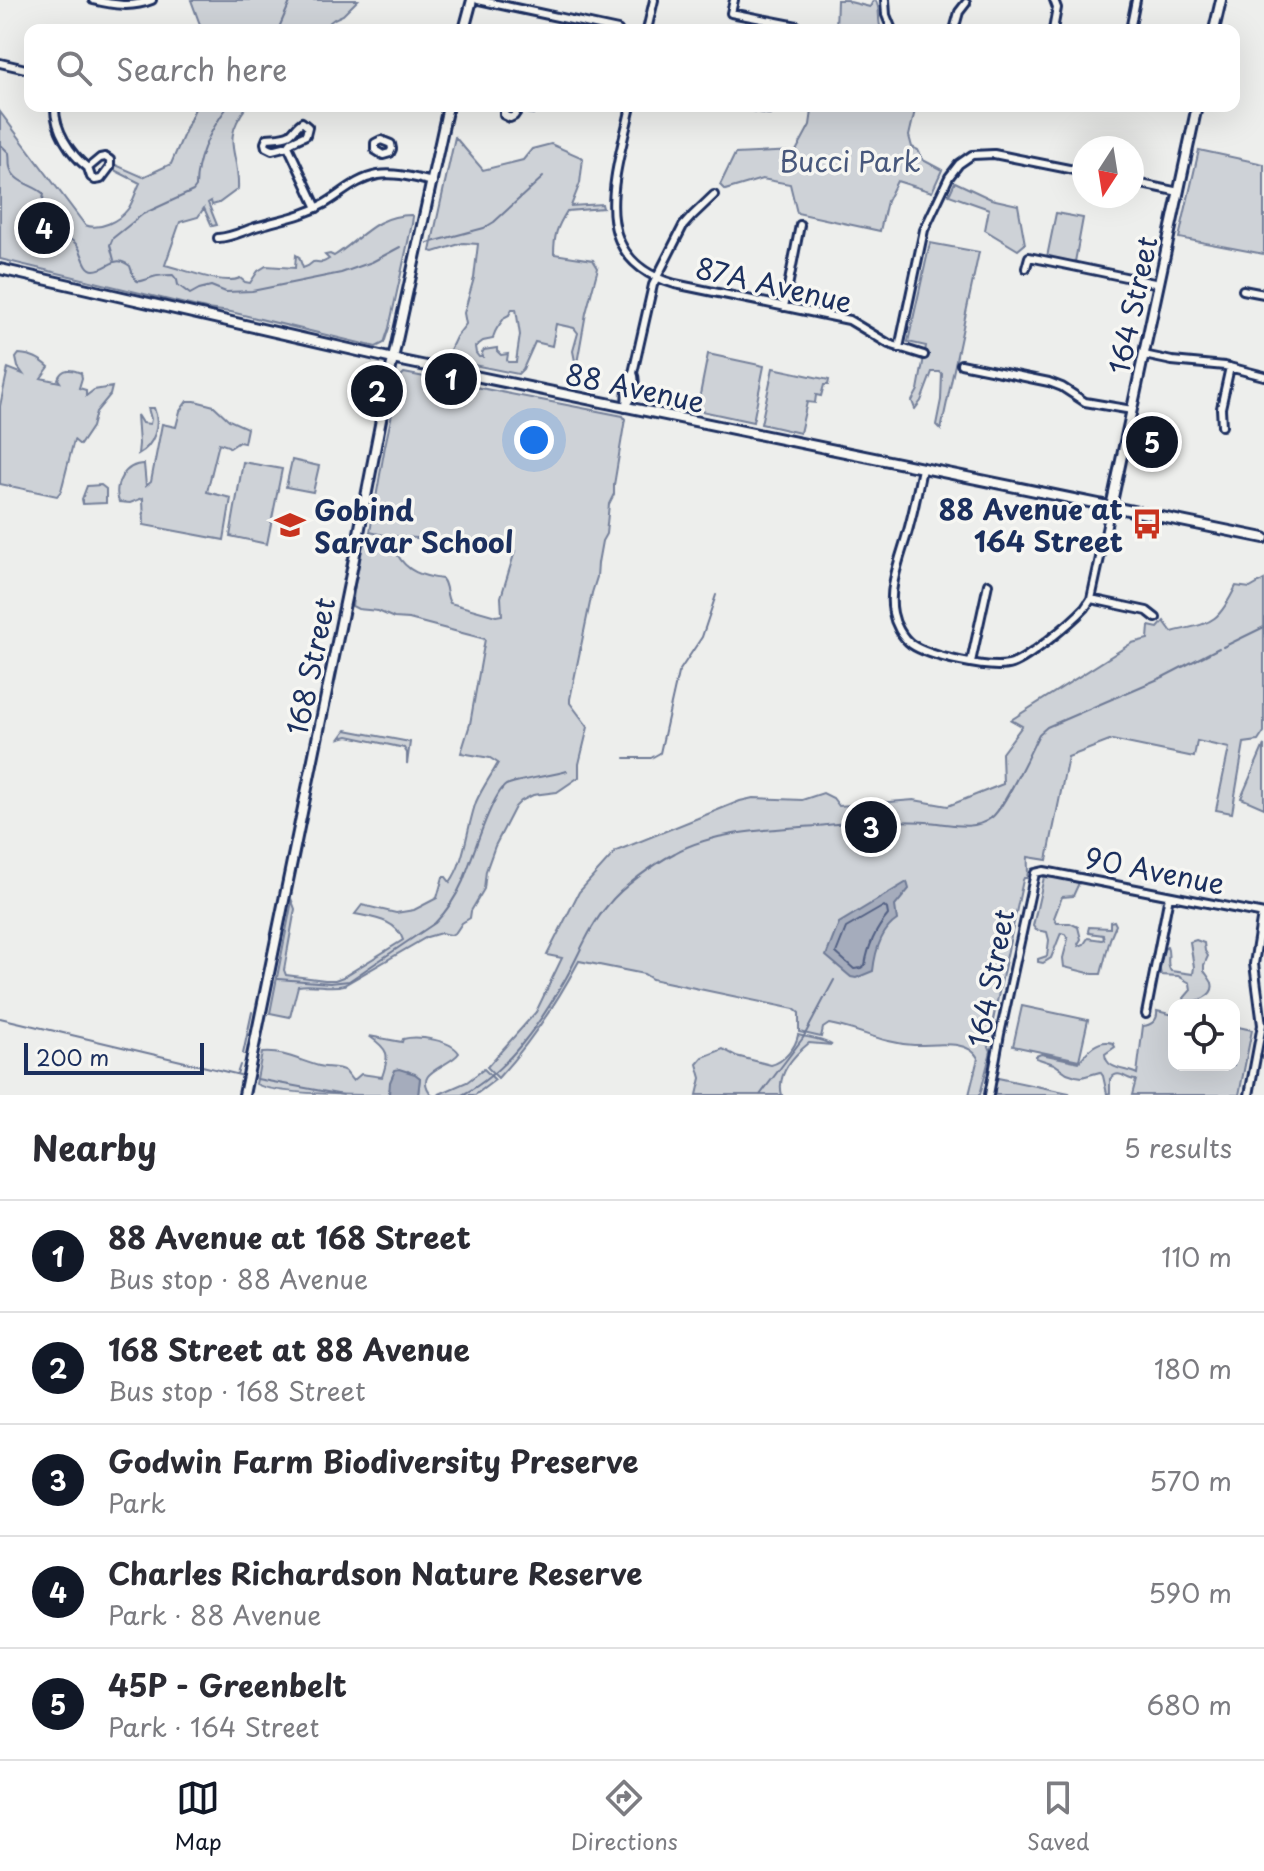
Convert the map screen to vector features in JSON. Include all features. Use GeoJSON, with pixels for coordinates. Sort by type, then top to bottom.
{"type":"FeatureCollection","features":[{"type":"Feature","properties":{"kind":"main road"},"geometry":{"type":"LineString","coordinates":[[466,24],[475,0]]}},
{"type":"Feature","properties":{"kind":"main road"},"geometry":{"type":"LineString","coordinates":[[1215,24],[1221,0]]}},
{"type":"Feature","properties":{"kind":"main road","name":"168 Street"},"geometry":{"type":"LineString","coordinates":[[244,1095],[393,359],[447,112]]}},
{"type":"Feature","properties":{"kind":"main road","name":"164 Street"},"geometry":{"type":"LineString","coordinates":[[1111,507],[1196,112]]}},
{"type":"Feature","properties":{"kind":"main road","name":"88 Avenue"},"geometry":{"type":"LineString","coordinates":[[0,269],[393,359],[626,402],[922,469],[1264,538]]}},
{"type":"Feature","properties":{"kind":"street"},"geometry":{"type":"LineString","coordinates":[[93,0],[125,6],[152,0]]}},
{"type":"Feature","properties":{"kind":"street"},"geometry":{"type":"LineString","coordinates":[[475,0],[589,24]]}},
{"type":"Feature","properties":{"kind":"street"},"geometry":{"type":"LineString","coordinates":[[648,24],[654,0]]}},
{"type":"Feature","properties":{"kind":"street"},"geometry":{"type":"LineString","coordinates":[[734,0],[731,13],[787,24]]}},
{"type":"Feature","properties":{"kind":"street"},"geometry":{"type":"LineString","coordinates":[[885,0],[890,24]]}},
{"type":"Feature","properties":{"kind":"street"},"geometry":{"type":"LineString","coordinates":[[1054,0],[1057,8],[1054,24]]}},
{"type":"Feature","properties":{"kind":"street"},"geometry":{"type":"LineString","coordinates":[[1131,24],[1136,0]]}},
{"type":"Feature","properties":{"kind":"street"},"geometry":{"type":"LineString","coordinates":[[955,24],[958,13],[966,3]]}},
{"type":"Feature","properties":{"kind":"street"},"geometry":{"type":"LineString","coordinates":[[0,63],[24,69]]}},
{"type":"Feature","properties":{"kind":"street"},"geometry":{"type":"LineString","coordinates":[[55,112],[60,134],[88,168]]}},
{"type":"Feature","properties":{"kind":"street"},"geometry":{"type":"LineString","coordinates":[[630,112],[613,194],[612,215],[617,235],[626,252],[639,267],[657,278]]}},
{"type":"Feature","properties":{"kind":"street"},"geometry":{"type":"LineString","coordinates":[[300,123],[307,125],[307,134],[288,146],[270,150],[264,144],[267,138],[280,138],[292,132],[300,123]]}},
{"type":"Feature","properties":{"kind":"street"},"geometry":{"type":"LineString","coordinates":[[288,146],[317,208]]}},
{"type":"Feature","properties":{"kind":"street"},"geometry":{"type":"LineString","coordinates":[[899,348],[926,224],[950,175],[967,155],[997,154],[1072,170]]}},
{"type":"Feature","properties":{"kind":"street"},"geometry":{"type":"LineString","coordinates":[[383,155],[384,174]]}},
{"type":"Feature","properties":{"kind":"street"},"geometry":{"type":"LineString","coordinates":[[218,238],[292,218],[317,208],[359,181],[384,174],[433,182]]}},
{"type":"Feature","properties":{"kind":"street"},"geometry":{"type":"LineString","coordinates":[[1144,185],[1179,192]]}},
{"type":"Feature","properties":{"kind":"street"},"geometry":{"type":"LineString","coordinates":[[626,402],[629,378],[633,373],[657,278],[683,226],[714,195]]}},
{"type":"Feature","properties":{"kind":"street"},"geometry":{"type":"LineString","coordinates":[[784,307],[800,225]]}},
{"type":"Feature","properties":{"kind":"street"},"geometry":{"type":"LineString","coordinates":[[1026,268],[1029,257],[1159,284]]}},
{"type":"Feature","properties":{"kind":"street","name":"87A Avenue"},"geometry":{"type":"LineString","coordinates":[[657,278],[849,320],[879,339],[924,355]]}},
{"type":"Feature","properties":{"kind":"street"},"geometry":{"type":"LineString","coordinates":[[1243,290],[1264,294]]}},
{"type":"Feature","properties":{"kind":"street"},"geometry":{"type":"LineString","coordinates":[[1144,355],[1230,367],[1264,376]]}},
{"type":"Feature","properties":{"kind":"street"},"geometry":{"type":"LineString","coordinates":[[961,364],[1049,382],[1085,402],[1132,410]]}},
{"type":"Feature","properties":{"kind":"street"},"geometry":{"type":"LineString","coordinates":[[1222,426],[1221,408],[1230,367]]}},
{"type":"Feature","properties":{"kind":"street"},"geometry":{"type":"LineString","coordinates":[[922,469],[892,594],[894,616],[900,630],[919,649],[993,666],[1011,664],[1079,614],[1091,599],[1147,611],[1156,618]]}},
{"type":"Feature","properties":{"kind":"street","name":"164 Street"},"geometry":{"type":"LineString","coordinates":[[1091,599],[1111,507]]}},
{"type":"Feature","properties":{"kind":"street"},"geometry":{"type":"LineString","coordinates":[[971,662],[988,584]]}},
{"type":"Feature","properties":{"kind":"street","name":"164 Street"},"geometry":{"type":"LineString","coordinates":[[989,1095],[1031,885],[1037,872]]}},
{"type":"Feature","properties":{"kind":"street","name":"90 Avenue"},"geometry":{"type":"LineString","coordinates":[[1037,872],[1263,914]]}},
{"type":"Feature","properties":{"kind":"street"},"geometry":{"type":"LineString","coordinates":[[1146,1014],[1169,896]]}},
{"type":"Feature","properties":{"kind":"street"},"geometry":{"type":"LineString","coordinates":[[1249,1095],[1262,1025],[1254,964],[1263,914]]}},
{"type":"Feature","properties":{"kind":"green space"},"geometry":{"type":"Polygon","coordinates":[[[191,0],[358,0],[343,15],[328,24],[200,24],[191,0]]]}},
{"type":"Feature","properties":{"kind":"green space"},"geometry":{"type":"Polygon","coordinates":[[[837,0],[870,7],[876,1],[880,24],[836,24],[837,0]]]}},
{"type":"Feature","properties":{"kind":"green space"},"geometry":{"type":"Polygon","coordinates":[[[0,112],[85,225],[90,227],[108,224],[124,213],[140,183],[114,170],[116,165],[143,177],[171,164],[193,112],[243,112],[232,139],[238,189],[219,203],[208,203],[217,225],[212,226],[204,208],[198,217],[180,222],[165,265],[214,278],[240,278],[250,283],[266,266],[295,268],[296,255],[303,268],[313,262],[324,262],[329,259],[325,255],[334,256],[387,219],[413,216],[384,343],[376,347],[0,259],[0,112]]]}},
{"type":"Feature","properties":{"kind":"green space","name":"Bucci Park"},"geometry":{"type":"Polygon","coordinates":[[[812,112],[915,112],[909,136],[912,147],[918,150],[923,160],[942,170],[932,192],[897,181],[887,201],[880,231],[797,213],[790,184],[762,179],[725,190],[720,185],[735,154],[796,151],[810,125],[812,112]]]}},
{"type":"Feature","properties":{"kind":"green space"},"geometry":{"type":"Polygon","coordinates":[[[455,137],[483,170],[523,160],[532,149],[551,144],[583,158],[580,183],[571,206],[602,204],[603,208],[567,211],[557,231],[554,247],[554,254],[593,260],[598,268],[574,380],[569,381],[578,333],[574,328],[556,324],[552,346],[535,342],[518,374],[439,358],[440,354],[448,354],[466,324],[464,313],[474,278],[478,244],[463,243],[430,251],[455,137]],[[516,309],[505,317],[493,339],[475,347],[479,357],[483,357],[484,350],[497,348],[501,355],[508,354],[508,362],[516,362],[520,335],[516,309]]]}},
{"type":"Feature","properties":{"kind":"green space"},"geometry":{"type":"Polygon","coordinates":[[[1199,150],[1264,164],[1264,254],[1179,238],[1199,150]]]}},
{"type":"Feature","properties":{"kind":"green space","name":"Bucci Park"},"geometry":{"type":"Polygon","coordinates":[[[955,182],[991,199],[1018,205],[1025,244],[1018,250],[985,230],[989,209],[949,195],[955,182]]]}},
{"type":"Feature","properties":{"kind":"green space"},"geometry":{"type":"Polygon","coordinates":[[[1056,213],[1083,218],[1075,262],[1047,257],[1056,213]]]}},
{"type":"Feature","properties":{"kind":"green space"},"geometry":{"type":"Polygon","coordinates":[[[930,243],[979,252],[941,430],[936,425],[942,374],[932,372],[915,409],[912,401],[918,390],[926,346],[908,342],[930,243]]]}},
{"type":"Feature","properties":{"kind":"green space"},"geometry":{"type":"Polygon","coordinates":[[[19,354],[42,361],[49,367],[41,378],[60,382],[58,379],[65,371],[81,373],[79,388],[86,390],[86,396],[94,390],[112,387],[80,445],[74,440],[57,496],[0,484],[0,406],[8,368],[23,374],[16,358],[19,354]]]}},
{"type":"Feature","properties":{"kind":"green space"},"geometry":{"type":"Polygon","coordinates":[[[708,354],[764,366],[753,422],[697,410],[708,354]]]}},
{"type":"Feature","properties":{"kind":"green space"},"geometry":{"type":"Polygon","coordinates":[[[773,368],[829,380],[821,396],[816,395],[815,403],[807,402],[800,433],[761,424],[773,368]]]}},
{"type":"Feature","properties":{"kind":"green space"},"geometry":{"type":"Polygon","coordinates":[[[404,373],[623,416],[625,419],[614,494],[609,504],[606,534],[602,541],[570,699],[588,727],[579,777],[557,792],[533,795],[515,807],[495,846],[486,871],[484,889],[470,918],[456,932],[427,937],[344,985],[298,986],[290,1017],[270,1013],[292,901],[295,909],[284,970],[286,975],[335,980],[403,940],[390,924],[355,914],[362,905],[396,913],[414,910],[437,898],[443,877],[450,882],[455,874],[476,802],[498,763],[490,758],[461,753],[470,724],[485,639],[352,606],[363,544],[384,542],[405,544],[397,554],[401,560],[416,572],[442,579],[450,603],[502,615],[501,597],[515,551],[370,532],[385,446],[400,377],[404,373]]]}},
{"type":"Feature","properties":{"kind":"green space"},"geometry":{"type":"Polygon","coordinates":[[[187,401],[214,406],[229,420],[247,428],[244,443],[239,442],[230,448],[219,443],[207,492],[231,498],[224,540],[144,525],[143,498],[130,503],[119,502],[119,483],[131,468],[144,464],[146,486],[151,482],[162,424],[176,427],[180,411],[187,401]]]}},
{"type":"Feature","properties":{"kind":"green space"},"geometry":{"type":"Polygon","coordinates":[[[148,408],[154,408],[156,428],[148,446],[138,454],[137,415],[142,423],[150,424],[148,408]]]}},
{"type":"Feature","properties":{"kind":"green space"},"geometry":{"type":"Polygon","coordinates":[[[1137,431],[1169,437],[1165,456],[1133,449],[1137,431]]]}},
{"type":"Feature","properties":{"kind":"green space"},"geometry":{"type":"Polygon","coordinates":[[[292,460],[319,466],[313,492],[286,487],[292,460]]]}},
{"type":"Feature","properties":{"kind":"green space"},"geometry":{"type":"Polygon","coordinates":[[[243,462],[282,469],[267,544],[230,536],[243,462]]]}},
{"type":"Feature","properties":{"kind":"green space"},"geometry":{"type":"Polygon","coordinates":[[[101,485],[106,489],[106,503],[83,504],[87,486],[101,485]]]}},
{"type":"Feature","properties":{"kind":"green space"},"geometry":{"type":"Polygon","coordinates":[[[1264,580],[1264,732],[1258,741],[1244,743],[1232,813],[1216,810],[1229,748],[1197,741],[1194,757],[1112,740],[1068,757],[1047,860],[1028,857],[1027,878],[1023,880],[980,1095],[969,1095],[978,1058],[958,1045],[902,1044],[829,1024],[823,1028],[821,1037],[799,1032],[799,1013],[794,1009],[579,961],[542,1022],[498,1078],[487,1067],[536,1012],[562,958],[547,955],[579,892],[616,851],[753,798],[802,800],[823,793],[833,798],[839,806],[914,800],[948,806],[1003,784],[1002,753],[1022,726],[1011,720],[1132,643],[1148,639],[1149,626],[1158,628],[1164,621],[1172,632],[1205,623],[1224,608],[1236,586],[1250,588],[1264,580]]]}},
{"type":"Feature","properties":{"kind":"green space"},"geometry":{"type":"Polygon","coordinates":[[[346,730],[410,742],[407,764],[404,748],[348,736],[340,738],[346,730]]]}},
{"type":"Feature","properties":{"kind":"green space"},"geometry":{"type":"Polygon","coordinates":[[[1264,745],[1264,808],[1241,798],[1264,745]]]}},
{"type":"Feature","properties":{"kind":"green space"},"geometry":{"type":"Polygon","coordinates":[[[1044,877],[1079,883],[1073,896],[1062,897],[1054,918],[1057,923],[1070,923],[1078,927],[1079,946],[1088,938],[1104,939],[1103,935],[1089,933],[1089,927],[1110,928],[1110,922],[1114,921],[1116,925],[1101,974],[1064,967],[1068,939],[1061,933],[1051,958],[1043,963],[1038,962],[1038,959],[1047,956],[1049,940],[1047,932],[1036,930],[1033,926],[1044,877]]]}},
{"type":"Feature","properties":{"kind":"green space"},"geometry":{"type":"Polygon","coordinates":[[[1196,940],[1204,943],[1208,956],[1204,971],[1212,982],[1212,988],[1201,999],[1184,999],[1191,990],[1190,983],[1178,976],[1161,975],[1159,966],[1167,947],[1171,971],[1193,974],[1190,942],[1196,940]]]}},
{"type":"Feature","properties":{"kind":"green space"},"geometry":{"type":"Polygon","coordinates":[[[1022,1006],[1088,1020],[1079,1060],[1013,1046],[1022,1006]]]}},
{"type":"Feature","properties":{"kind":"green space"},"geometry":{"type":"Polygon","coordinates":[[[1157,1011],[1168,1014],[1168,1071],[1240,1071],[1240,1027],[1252,1030],[1239,1095],[1132,1095],[1136,1080],[1120,1074],[1110,1079],[1110,1093],[1107,1094],[1100,1072],[1076,1076],[1036,1058],[1041,1054],[1079,1062],[1093,1046],[1108,1042],[1115,1047],[1105,1054],[1109,1063],[1137,1074],[1143,1026],[1154,1022],[1157,1011]]]}},
{"type":"Feature","properties":{"kind":"green space"},"geometry":{"type":"Polygon","coordinates":[[[798,1035],[832,1045],[809,1043],[797,1054],[781,1080],[782,1095],[697,1095],[701,1078],[697,1064],[703,1057],[723,1049],[736,1056],[771,1065],[789,1053],[798,1035]]]}},
{"type":"Feature","properties":{"kind":"green space"},"geometry":{"type":"Polygon","coordinates":[[[369,1036],[402,1042],[403,1039],[425,1038],[449,1045],[459,1053],[429,1075],[427,1087],[432,1095],[418,1095],[420,1078],[408,1071],[389,1090],[389,1095],[299,1092],[256,1084],[262,1053],[277,1053],[319,1066],[339,1068],[353,1081],[361,1074],[382,1077],[386,1053],[369,1036]]]}},
{"type":"Feature","properties":{"kind":"green space"},"geometry":{"type":"Polygon","coordinates":[[[484,1069],[495,1080],[475,1095],[437,1095],[467,1082],[484,1069]]]}},
{"type":"Feature","properties":{"kind":"green space"},"geometry":{"type":"Polygon","coordinates":[[[998,1078],[1069,1093],[995,1095],[998,1078]]]}},
{"type":"Feature","properties":{"kind":"water"},"geometry":{"type":"Polygon","coordinates":[[[907,882],[909,889],[895,906],[897,920],[883,936],[873,971],[851,977],[826,956],[839,923],[907,882]]]}},
{"type":"Feature","properties":{"kind":"water"},"geometry":{"type":"Polygon","coordinates":[[[395,1070],[420,1078],[418,1095],[389,1095],[390,1082],[395,1070]]]}},
{"type":"Feature","properties":{"kind":"waterway"},"geometry":{"type":"LineString","coordinates":[[281,24],[291,0]]}},
{"type":"Feature","properties":{"kind":"waterway"},"geometry":{"type":"LineString","coordinates":[[114,260],[110,245],[113,238],[143,214],[196,187],[206,144],[224,112]]}},
{"type":"Feature","properties":{"kind":"waterway"},"geometry":{"type":"LineString","coordinates":[[0,144],[9,153],[12,173],[44,194],[40,213],[44,224],[73,241],[86,264],[94,270],[119,261],[130,266],[137,281],[173,275],[178,285],[190,294],[211,286],[226,292],[252,291],[341,273],[372,262],[400,247]]}},
{"type":"Feature","properties":{"kind":"waterway"},"geometry":{"type":"LineString","coordinates":[[428,243],[484,228],[543,177]]}},
{"type":"Feature","properties":{"kind":"waterway"},"geometry":{"type":"LineString","coordinates":[[625,758],[651,758],[660,753],[678,673],[702,637],[716,595]]}},
{"type":"Feature","properties":{"kind":"waterway"},"geometry":{"type":"LineString","coordinates":[[1223,647],[1264,627]]}},
{"type":"Feature","properties":{"kind":"waterway"},"geometry":{"type":"LineString","coordinates":[[462,1095],[494,1073],[522,1044],[566,978],[595,922],[614,898],[667,858],[707,840],[763,830],[870,821],[960,826],[984,822],[1003,804],[1039,734],[1047,727],[1163,677],[1219,648]]}},
{"type":"Feature","properties":{"kind":"waterway"},"geometry":{"type":"LineString","coordinates":[[278,979],[330,983],[349,981],[435,923],[460,887],[500,791],[511,783],[567,771]]}},
{"type":"Feature","properties":{"kind":"waterway"},"geometry":{"type":"LineString","coordinates":[[760,1095],[803,1038],[834,980]]}},
{"type":"Feature","properties":{"kind":"waterway"},"geometry":{"type":"LineString","coordinates":[[243,1054],[252,1012]]}},
{"type":"Feature","properties":{"kind":"waterway"},"geometry":{"type":"LineString","coordinates":[[0,1018],[240,1075]]}},
{"type":"Feature","properties":{"kind":"waterway"},"geometry":{"type":"LineString","coordinates":[[237,1074],[240,1065]]}},
{"type":"Feature","properties":{"kind":"waterway"},"geometry":{"type":"LineString","coordinates":[[257,1079],[343,1095]]}},
{"type":"Feature","properties":{"kind":"place","name":"Charles Richardson Nature Reserve"},"geometry":{"type":"Point","coordinates":[44,228]}},
{"type":"Feature","properties":{"kind":"place","name":"88 Avenue at 168 Street"},"geometry":{"type":"Point","coordinates":[451,379]}},
{"type":"Feature","properties":{"kind":"place","name":"168 Street at 88 Avenue"},"geometry":{"type":"Point","coordinates":[377,391]}},
{"type":"Feature","properties":{"kind":"place","name":"45P - Greenbelt"},"geometry":{"type":"Point","coordinates":[1152,442]}},
{"type":"Feature","properties":{"kind":"place","name":"88 Avenue at 164 Street"},"geometry":{"type":"Point","coordinates":[1147,524]}},
{"type":"Feature","properties":{"kind":"place","name":"Gobind Sarvar School"},"geometry":{"type":"Point","coordinates":[290,525]}},
{"type":"Feature","properties":{"kind":"place","name":"Godwin Farm Biodiversity Preserve"},"geometry":{"type":"Point","coordinates":[871,827]}}]}
